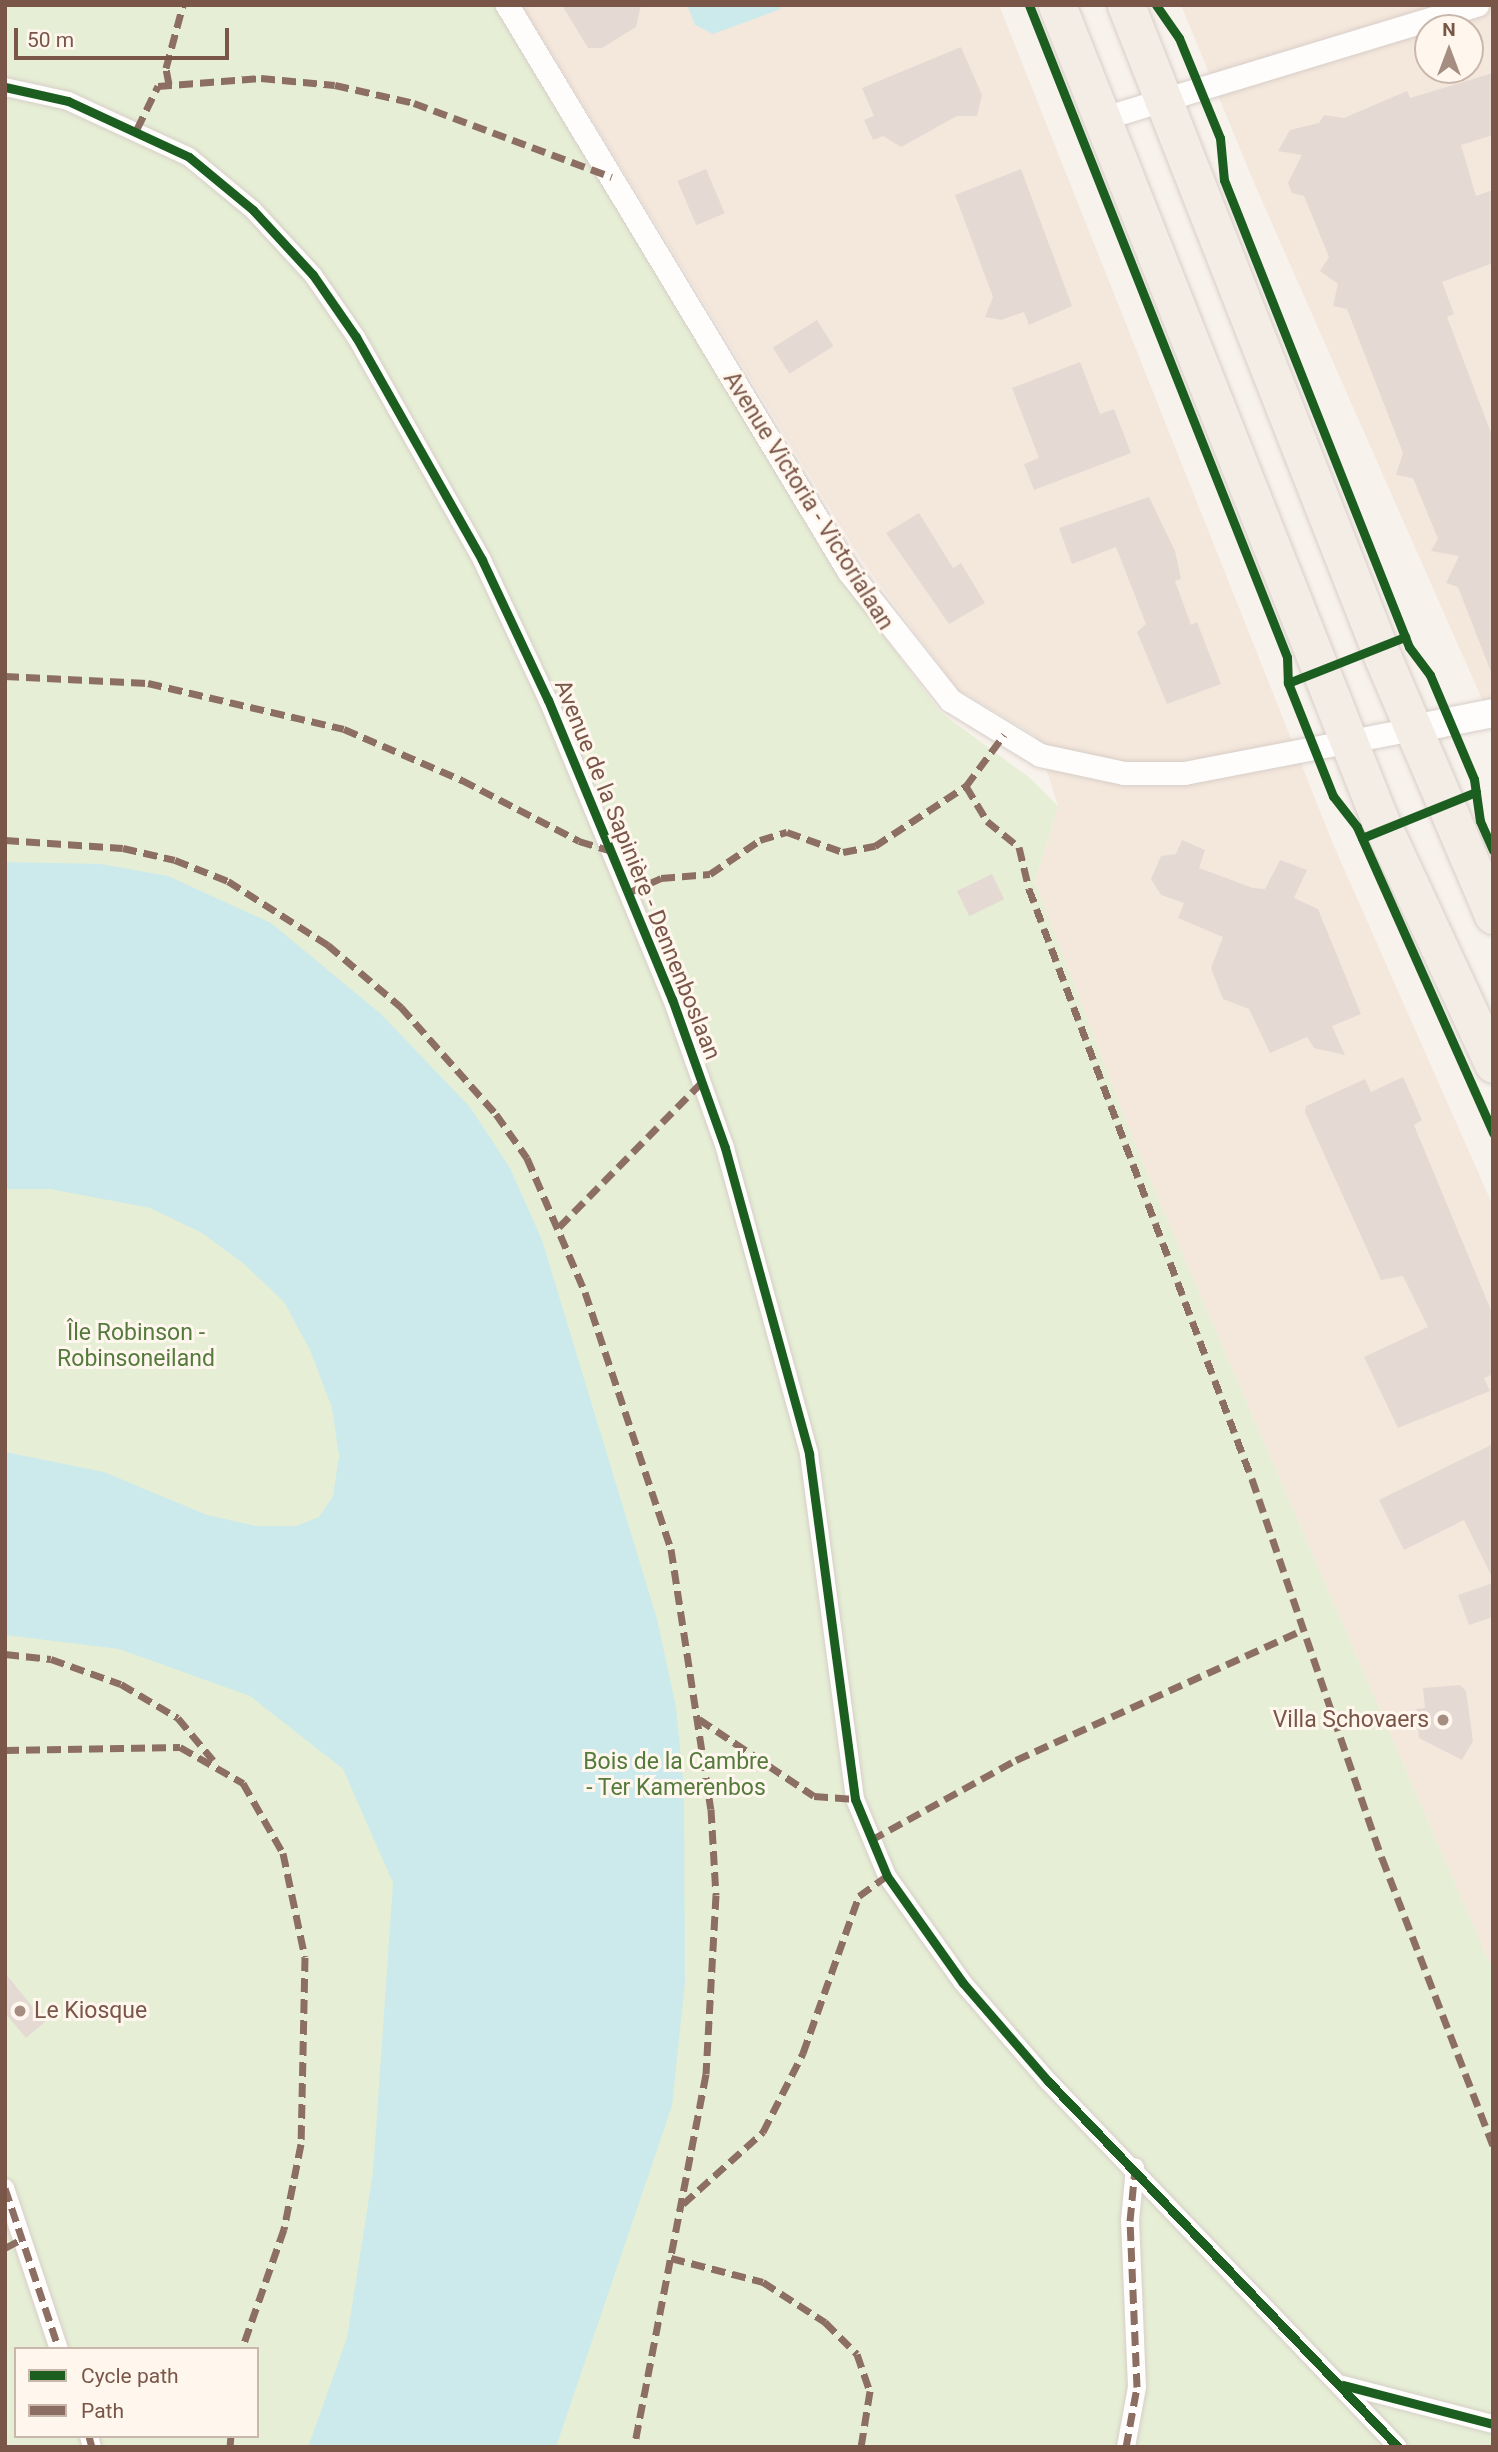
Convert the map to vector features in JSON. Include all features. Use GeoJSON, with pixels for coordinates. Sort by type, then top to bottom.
{"type":"FeatureCollection","features":[{"type":"Feature","properties":{"kind":"main road"},"geometry":{"type":"LineString","coordinates":[[1057,5],[1104,118],[1348,741],[1493,1065]]}},
{"type":"Feature","properties":{"kind":"main road"},"geometry":{"type":"LineString","coordinates":[[1126,5],[1413,729],[1493,915]]}},
{"type":"Feature","properties":{"kind":"street","name":"Avenue Victoria - Victorialaan"},"geometry":{"type":"LineString","coordinates":[[507,5],[849,572],[897,640],[950,700],[1040,755],[1124,773],[1184,773],[1413,729]]}},
{"type":"Feature","properties":{"kind":"street"},"geometry":{"type":"LineString","coordinates":[[1104,118],[1164,97],[1477,5]]}},
{"type":"Feature","properties":{"kind":"street","name":"Avenue de la Sapinière - Dennenboslaan"},"geometry":{"type":"LineString","coordinates":[[5,87],[68,101],[137,129],[189,157],[253,210],[313,275],[432,467],[553,712],[668,987],[725,1148],[809,1454],[844,1735],[855,1799],[871,1840],[915,1921],[962,1983],[1343,2385],[1398,2447]]}},
{"type":"Feature","properties":{"kind":"street"},"geometry":{"type":"LineString","coordinates":[[1413,729],[1493,713]]}},
{"type":"Feature","properties":{"kind":"street"},"geometry":{"type":"LineString","coordinates":[[1126,2447],[1138,2388],[1130,2221],[1135,2167]]}},
{"type":"Feature","properties":{"kind":"street"},"geometry":{"type":"LineString","coordinates":[[5,2188],[58,2347]]}},
{"type":"Feature","properties":{"kind":"street"},"geometry":{"type":"LineString","coordinates":[[1343,2385],[1493,2424]]}},
{"type":"Feature","properties":{"kind":"shaded area"},"geometry":{"type":"Polygon","coordinates":[[[522,5],[999,5],[1333,844],[1493,1206],[1493,1971],[1134,1142],[1035,882],[1058,806],[1036,736],[957,689],[859,556],[522,5]]]}},
{"type":"Feature","properties":{"kind":"shaded area"},"geometry":{"type":"Polygon","coordinates":[[[1181,5],[1493,5],[1493,724],[1255,185],[1181,5]]]}},
{"type":"Feature","properties":{"kind":"green space","name":"Bois de la Cambre - Ter Kamerenbos"},"geometry":{"type":"Polygon","coordinates":[[[5,5],[497,5],[842,579],[940,712],[1030,778],[1058,806],[1035,882],[1134,1142],[1493,1971],[1493,2447],[5,2447],[5,5]]]}},
{"type":"Feature","properties":{"kind":"water"},"geometry":{"type":"Polygon","coordinates":[[[687,5],[778,5],[781,9],[713,34],[695,25],[687,5]]]}},
{"type":"Feature","properties":{"kind":"water"},"geometry":{"type":"Polygon","coordinates":[[[5,862],[101,864],[168,876],[271,923],[381,1014],[470,1107],[510,1168],[542,1240],[657,1619],[676,1707],[684,1789],[685,1982],[672,2106],[556,2447],[308,2447],[347,2338],[373,2172],[393,1883],[343,1769],[250,1696],[119,1649],[5,1635],[5,1452],[104,1472],[207,1515],[256,1526],[296,1526],[319,1517],[333,1496],[339,1456],[332,1408],[310,1350],[284,1302],[244,1264],[202,1233],[150,1208],[50,1189],[5,1189],[5,862]]]}},
{"type":"Feature","properties":{"kind":"building"},"geometry":{"type":"Polygon","coordinates":[[[562,5],[641,5],[636,27],[602,48],[588,48],[562,5]]]}},
{"type":"Feature","properties":{"kind":"building"},"geometry":{"type":"Polygon","coordinates":[[[961,47],[982,95],[977,116],[957,116],[901,147],[883,136],[873,140],[864,120],[874,116],[862,88],[961,47]]]}},
{"type":"Feature","properties":{"kind":"building"},"geometry":{"type":"Polygon","coordinates":[[[1493,73],[1493,135],[1461,145],[1476,196],[1493,190],[1493,263],[1442,282],[1454,314],[1447,317],[1493,438],[1491,672],[1458,587],[1446,583],[1459,556],[1431,551],[1438,539],[1413,478],[1396,475],[1403,453],[1347,309],[1333,306],[1338,284],[1320,271],[1329,257],[1304,196],[1292,193],[1288,183],[1302,155],[1278,151],[1290,130],[1319,123],[1324,115],[1344,118],[1407,91],[1410,98],[1456,84],[1484,84],[1484,76],[1493,73]]]}},
{"type":"Feature","properties":{"kind":"building"},"geometry":{"type":"Polygon","coordinates":[[[706,169],[725,213],[696,225],[677,181],[706,169]]]}},
{"type":"Feature","properties":{"kind":"building"},"geometry":{"type":"Polygon","coordinates":[[[1021,169],[1072,306],[1029,325],[1024,312],[1001,320],[985,317],[993,297],[955,195],[1021,169]]]}},
{"type":"Feature","properties":{"kind":"building"},"geometry":{"type":"Polygon","coordinates":[[[817,320],[833,346],[789,374],[773,348],[817,320]]]}},
{"type":"Feature","properties":{"kind":"building"},"geometry":{"type":"Polygon","coordinates":[[[1080,362],[1100,414],[1114,409],[1131,453],[1034,490],[1024,464],[1039,458],[1012,388],[1080,362]]]}},
{"type":"Feature","properties":{"kind":"building"},"geometry":{"type":"Polygon","coordinates":[[[1149,497],[1175,551],[1181,579],[1175,581],[1191,625],[1197,622],[1221,684],[1167,704],[1137,632],[1146,624],[1116,547],[1072,564],[1059,528],[1149,497]]]}},
{"type":"Feature","properties":{"kind":"building"},"geometry":{"type":"Polygon","coordinates":[[[919,513],[953,568],[961,563],[985,603],[949,624],[886,533],[919,513]]]}},
{"type":"Feature","properties":{"kind":"building"},"geometry":{"type":"Polygon","coordinates":[[[1182,840],[1205,850],[1199,868],[1253,888],[1265,889],[1280,860],[1307,870],[1294,898],[1318,909],[1361,1014],[1332,1026],[1345,1055],[1314,1048],[1307,1037],[1270,1053],[1249,1009],[1223,999],[1211,968],[1223,937],[1178,918],[1184,903],[1161,895],[1151,879],[1161,856],[1176,854],[1182,840]]]}},
{"type":"Feature","properties":{"kind":"building"},"geometry":{"type":"Polygon","coordinates":[[[992,874],[1004,899],[969,916],[957,891],[992,874]]]}},
{"type":"Feature","properties":{"kind":"building"},"geometry":{"type":"Polygon","coordinates":[[[1403,1077],[1422,1120],[1414,1125],[1493,1315],[1493,1374],[1484,1378],[1490,1391],[1398,1428],[1364,1357],[1428,1327],[1403,1276],[1381,1280],[1305,1112],[1306,1106],[1365,1079],[1371,1092],[1403,1077]]]}},
{"type":"Feature","properties":{"kind":"building"},"geometry":{"type":"Polygon","coordinates":[[[1493,1444],[1493,1579],[1464,1520],[1404,1550],[1379,1500],[1493,1444]]]}},
{"type":"Feature","properties":{"kind":"building"},"geometry":{"type":"Polygon","coordinates":[[[1493,1583],[1493,1617],[1469,1625],[1458,1595],[1493,1583]]]}},
{"type":"Feature","properties":{"kind":"building","name":"Villa Schovaers"},"geometry":{"type":"Polygon","coordinates":[[[1460,1685],[1466,1691],[1473,1741],[1462,1760],[1419,1738],[1416,1709],[1425,1708],[1423,1688],[1460,1685]]]}},
{"type":"Feature","properties":{"kind":"building"},"geometry":{"type":"Polygon","coordinates":[[[5,1973],[45,2022],[26,2038],[5,2013],[5,1973]]]}},
{"type":"Feature","properties":{"kind":"marked path"},"geometry":{"type":"LineString","coordinates":[[169,84],[166,68],[183,5]]}},
{"type":"Feature","properties":{"kind":"marked path"},"geometry":{"type":"LineString","coordinates":[[137,129],[158,86],[261,78],[335,85],[414,103],[612,177]]}},
{"type":"Feature","properties":{"kind":"marked path"},"geometry":{"type":"LineString","coordinates":[[5,676],[148,683],[344,729],[462,780],[579,841],[612,851]]}},
{"type":"Feature","properties":{"kind":"marked path"},"geometry":{"type":"LineString","coordinates":[[630,892],[661,878],[710,874],[760,840],[787,832],[843,852],[875,846],[966,786],[1004,735]]}},
{"type":"Feature","properties":{"kind":"marked path"},"geometry":{"type":"LineString","coordinates":[[966,786],[987,821],[1019,847],[1029,889],[1252,1479],[1382,1858],[1493,2145]]}},
{"type":"Feature","properties":{"kind":"marked path"},"geometry":{"type":"LineString","coordinates":[[5,840],[123,848],[175,860],[228,881],[328,945],[401,1007],[496,1114],[527,1158],[585,1292],[671,1549],[711,1809],[716,1895],[706,2074],[634,2447]]}},
{"type":"Feature","properties":{"kind":"marked path"},"geometry":{"type":"LineString","coordinates":[[559,1227],[702,1082]]}},
{"type":"Feature","properties":{"kind":"marked path"},"geometry":{"type":"LineString","coordinates":[[871,1840],[1016,1760],[1302,1630]]}},
{"type":"Feature","properties":{"kind":"marked path"},"geometry":{"type":"LineString","coordinates":[[5,1654],[51,1659],[121,1684],[178,1718],[213,1760]]}},
{"type":"Feature","properties":{"kind":"marked path"},"geometry":{"type":"LineString","coordinates":[[699,1719],[814,1796],[855,1799]]}},
{"type":"Feature","properties":{"kind":"marked path"},"geometry":{"type":"LineString","coordinates":[[5,1750],[180,1747],[243,1783],[283,1853],[305,1957],[301,2144],[284,2229],[243,2347]]}},
{"type":"Feature","properties":{"kind":"marked path"},"geometry":{"type":"LineString","coordinates":[[683,2204],[763,2132],[803,2053],[859,1896],[887,1876]]}},
{"type":"Feature","properties":{"kind":"marked path"},"geometry":{"type":"LineString","coordinates":[[1126,2447],[1137,2387],[1130,2221],[1135,2169]]}},
{"type":"Feature","properties":{"kind":"marked path"},"geometry":{"type":"LineString","coordinates":[[5,2188],[58,2347]]}},
{"type":"Feature","properties":{"kind":"marked path"},"geometry":{"type":"LineString","coordinates":[[5,2248],[20,2240]]}},
{"type":"Feature","properties":{"kind":"marked path"},"geometry":{"type":"LineString","coordinates":[[671,2258],[763,2282],[825,2322],[857,2354],[870,2391],[861,2447]]}},
{"type":"Feature","properties":{"kind":"marked path"},"geometry":{"type":"LineString","coordinates":[[90,2438],[92,2447]]}},
{"type":"Feature","properties":{"kind":"marked path"},"geometry":{"type":"LineString","coordinates":[[230,2447],[231,2438]]}},
{"type":"Feature","properties":{"kind":"cycle path"},"geometry":{"type":"LineString","coordinates":[[1029,5],[1287,657],[1288,683],[1333,796],[1357,827],[1493,1133]]}},
{"type":"Feature","properties":{"kind":"cycle path"},"geometry":{"type":"LineString","coordinates":[[1156,5],[1179,38],[1220,138],[1224,180],[1409,647],[1430,675],[1474,779],[1480,821],[1493,850]]}},
{"type":"Feature","properties":{"kind":"cycle path"},"geometry":{"type":"LineString","coordinates":[[5,87],[68,101],[189,157],[253,210],[313,275],[356,337],[482,560],[548,700],[672,999],[725,1148],[809,1454],[855,1799],[887,1876],[963,1983],[1048,2081],[1398,2447]]}},
{"type":"Feature","properties":{"kind":"cycle path"},"geometry":{"type":"LineString","coordinates":[[1288,683],[1405,637]]}},
{"type":"Feature","properties":{"kind":"cycle path"},"geometry":{"type":"LineString","coordinates":[[1362,838],[1476,792]]}},
{"type":"Feature","properties":{"kind":"cycle path"},"geometry":{"type":"LineString","coordinates":[[1343,2385],[1493,2424]]}},
{"type":"Feature","properties":{"kind":"place","name":"Villa Schovaers"},"geometry":{"type":"Point","coordinates":[1443,1720]}},
{"type":"Feature","properties":{"kind":"place","name":"Le Kiosque"},"geometry":{"type":"Point","coordinates":[20,2011]}},
{"type":"Feature","properties":{"kind":"park label","name":"Île Robinson - Robinsoneiland"},"geometry":{"type":"Point","coordinates":[136,1346]}}]}
